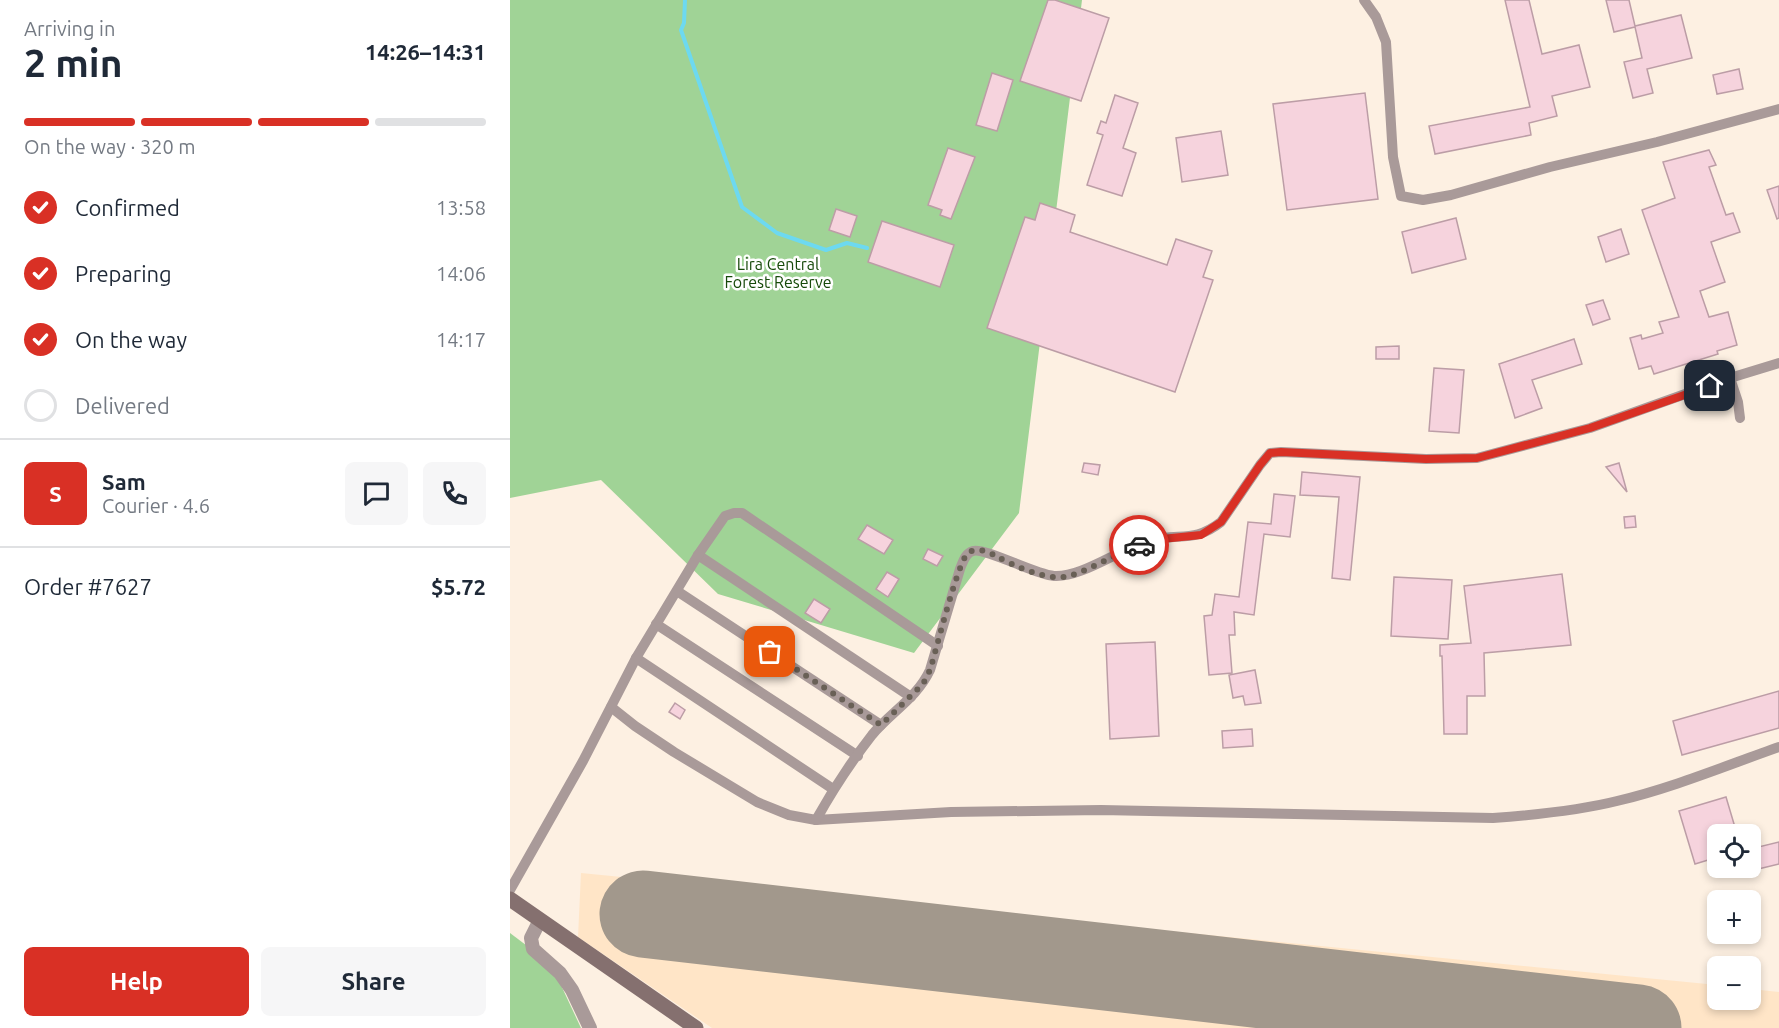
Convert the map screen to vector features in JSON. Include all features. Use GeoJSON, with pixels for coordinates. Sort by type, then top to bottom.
{"type":"FeatureCollection","features":[{"type":"Feature","properties":{"kind":"main road"},"geometry":{"type":"LineString","coordinates":[[510,899],[696,1028]]}},
{"type":"Feature","properties":{"kind":"street"},"geometry":{"type":"LineString","coordinates":[[1364,0],[1376,18],[1386,42],[1394,157],[1401,196],[1424,200],[1451,195],[1550,167],[1612,154],[1779,109]]}},
{"type":"Feature","properties":{"kind":"street"},"geometry":{"type":"LineString","coordinates":[[816,820],[833,789],[881,725],[923,684],[938,646],[965,556],[975,550],[987,551],[1003,560],[1034,571],[1065,577],[1122,550],[1152,540],[1201,535],[1215,527],[1221,522],[1270,453],[1426,459],[1477,458],[1590,428],[1779,363]]}},
{"type":"Feature","properties":{"kind":"street"},"geometry":{"type":"LineString","coordinates":[[1730,378],[1738,402],[1740,418]]}},
{"type":"Feature","properties":{"kind":"street"},"geometry":{"type":"LineString","coordinates":[[510,890],[636,658],[698,555],[725,516],[742,513],[938,646]]}},
{"type":"Feature","properties":{"kind":"street"},"geometry":{"type":"LineString","coordinates":[[698,555],[911,697]]}},
{"type":"Feature","properties":{"kind":"street"},"geometry":{"type":"LineString","coordinates":[[676,591],[881,725]]}},
{"type":"Feature","properties":{"kind":"street"},"geometry":{"type":"LineString","coordinates":[[656,624],[858,756]]}},
{"type":"Feature","properties":{"kind":"street"},"geometry":{"type":"LineString","coordinates":[[636,658],[833,789]]}},
{"type":"Feature","properties":{"kind":"street"},"geometry":{"type":"LineString","coordinates":[[611,707],[674,752],[757,802],[789,815],[816,820],[951,812],[1101,810],[1493,818],[1542,814],[1615,802],[1676,784],[1779,747]]}},
{"type":"Feature","properties":{"kind":"street"},"geometry":{"type":"LineString","coordinates":[[540,920],[531,938],[532,949],[560,973],[572,990],[590,1028]]}},
{"type":"Feature","properties":{"kind":"shaded area"},"geometry":{"type":"Polygon","coordinates":[[[581,873],[1707,984],[1707,1010],[1761,1010],[1761,990],[1779,992],[1779,1028],[712,1028],[578,937],[581,873]]]}},
{"type":"Feature","properties":{"kind":"green space","name":"Lira Central Forest Reserve"},"geometry":{"type":"Polygon","coordinates":[[[510,0],[1082,0],[1019,513],[914,653],[718,594],[601,480],[510,498],[510,0]]]}},
{"type":"Feature","properties":{"kind":"green space"},"geometry":{"type":"Polygon","coordinates":[[[510,933],[551,964],[581,1028],[510,1028],[510,933]]]}},
{"type":"Feature","properties":{"kind":"building"},"geometry":{"type":"Polygon","coordinates":[[[1048,0],[1055,0],[1109,18],[1081,101],[1020,81],[1048,0]]]}},
{"type":"Feature","properties":{"kind":"building"},"geometry":{"type":"Polygon","coordinates":[[[1505,0],[1529,0],[1542,54],[1579,45],[1590,87],[1552,96],[1557,116],[1529,123],[1531,135],[1435,154],[1429,126],[1530,107],[1505,0]]]}},
{"type":"Feature","properties":{"kind":"building"},"geometry":{"type":"Polygon","coordinates":[[[1606,0],[1629,0],[1635,26],[1681,15],[1692,58],[1647,69],[1653,93],[1633,98],[1624,62],[1642,58],[1635,27],[1614,32],[1606,0]]]}},
{"type":"Feature","properties":{"kind":"building"},"geometry":{"type":"Polygon","coordinates":[[[1739,69],[1743,89],[1717,94],[1713,75],[1739,69]]]}},
{"type":"Feature","properties":{"kind":"building"},"geometry":{"type":"Polygon","coordinates":[[[992,73],[1013,80],[997,131],[976,125],[992,73]]]}},
{"type":"Feature","properties":{"kind":"building"},"geometry":{"type":"Polygon","coordinates":[[[1365,93],[1378,199],[1287,210],[1273,104],[1365,93]]]}},
{"type":"Feature","properties":{"kind":"building"},"geometry":{"type":"Polygon","coordinates":[[[1115,95],[1138,103],[1123,148],[1136,153],[1122,196],[1087,185],[1103,135],[1097,133],[1101,121],[1106,123],[1115,95]]]}},
{"type":"Feature","properties":{"kind":"building"},"geometry":{"type":"Polygon","coordinates":[[[1221,131],[1228,175],[1182,182],[1176,138],[1221,131]]]}},
{"type":"Feature","properties":{"kind":"building"},"geometry":{"type":"Polygon","coordinates":[[[948,148],[975,157],[951,219],[940,215],[942,210],[928,205],[948,148]]]}},
{"type":"Feature","properties":{"kind":"building"},"geometry":{"type":"Polygon","coordinates":[[[1709,150],[1716,165],[1709,167],[1726,215],[1733,213],[1740,232],[1711,242],[1725,282],[1700,291],[1709,317],[1728,312],[1737,345],[1717,351],[1718,354],[1654,374],[1651,366],[1639,369],[1630,338],[1641,335],[1642,339],[1663,333],[1659,322],[1679,317],[1642,210],[1675,198],[1663,162],[1709,150]]]}},
{"type":"Feature","properties":{"kind":"building"},"geometry":{"type":"Polygon","coordinates":[[[1779,186],[1779,218],[1777,219],[1767,190],[1779,186]]]}},
{"type":"Feature","properties":{"kind":"building"},"geometry":{"type":"Polygon","coordinates":[[[1040,203],[1075,215],[1070,232],[1167,265],[1176,239],[1212,251],[1203,277],[1213,280],[1175,392],[987,328],[1025,217],[1035,220],[1040,203]]]}},
{"type":"Feature","properties":{"kind":"building"},"geometry":{"type":"Polygon","coordinates":[[[836,209],[857,216],[850,237],[829,230],[836,209]]]}},
{"type":"Feature","properties":{"kind":"building"},"geometry":{"type":"Polygon","coordinates":[[[1456,218],[1466,259],[1412,273],[1402,232],[1456,218]]]}},
{"type":"Feature","properties":{"kind":"building"},"geometry":{"type":"Polygon","coordinates":[[[882,221],[954,245],[940,287],[868,262],[882,221]]]}},
{"type":"Feature","properties":{"kind":"building"},"geometry":{"type":"Polygon","coordinates":[[[1621,229],[1629,254],[1606,262],[1598,237],[1621,229]]]}},
{"type":"Feature","properties":{"kind":"building"},"geometry":{"type":"Polygon","coordinates":[[[1603,300],[1610,319],[1593,325],[1586,305],[1603,300]]]}},
{"type":"Feature","properties":{"kind":"building"},"geometry":{"type":"Polygon","coordinates":[[[1574,339],[1582,364],[1532,380],[1542,408],[1515,418],[1499,364],[1574,339]]]}},
{"type":"Feature","properties":{"kind":"building"},"geometry":{"type":"Polygon","coordinates":[[[1399,346],[1399,359],[1376,359],[1376,347],[1399,346]]]}},
{"type":"Feature","properties":{"kind":"building"},"geometry":{"type":"Polygon","coordinates":[[[1434,368],[1464,370],[1459,433],[1429,431],[1434,368]]]}},
{"type":"Feature","properties":{"kind":"building"},"geometry":{"type":"Polygon","coordinates":[[[1084,463],[1100,465],[1098,475],[1082,472],[1084,463]]]}},
{"type":"Feature","properties":{"kind":"building"},"geometry":{"type":"Polygon","coordinates":[[[1619,463],[1627,492],[1606,467],[1619,463]]]}},
{"type":"Feature","properties":{"kind":"building"},"geometry":{"type":"Polygon","coordinates":[[[1302,472],[1360,477],[1350,580],[1332,578],[1339,497],[1300,495],[1302,472]]]}},
{"type":"Feature","properties":{"kind":"building"},"geometry":{"type":"Polygon","coordinates":[[[1274,494],[1295,496],[1290,537],[1264,534],[1254,615],[1234,612],[1235,635],[1229,635],[1232,673],[1209,675],[1204,616],[1212,615],[1215,594],[1239,597],[1248,522],[1271,524],[1274,494]]]}},
{"type":"Feature","properties":{"kind":"building"},"geometry":{"type":"Polygon","coordinates":[[[1635,516],[1636,527],[1625,528],[1624,517],[1635,516]]]}},
{"type":"Feature","properties":{"kind":"building"},"geometry":{"type":"Polygon","coordinates":[[[867,525],[893,540],[884,554],[858,539],[867,525]]]}},
{"type":"Feature","properties":{"kind":"building"},"geometry":{"type":"Polygon","coordinates":[[[928,549],[943,556],[937,566],[923,559],[928,549]]]}},
{"type":"Feature","properties":{"kind":"building"},"geometry":{"type":"Polygon","coordinates":[[[887,572],[899,579],[888,597],[876,589],[887,572]]]}},
{"type":"Feature","properties":{"kind":"building"},"geometry":{"type":"Polygon","coordinates":[[[1562,574],[1571,645],[1484,653],[1485,696],[1467,696],[1467,734],[1444,734],[1440,645],[1471,643],[1464,586],[1562,574]]]}},
{"type":"Feature","properties":{"kind":"building"},"geometry":{"type":"Polygon","coordinates":[[[1394,577],[1452,580],[1448,639],[1391,636],[1394,577]]]}},
{"type":"Feature","properties":{"kind":"building"},"geometry":{"type":"Polygon","coordinates":[[[814,599],[830,609],[821,623],[805,613],[814,599]]]}},
{"type":"Feature","properties":{"kind":"building"},"geometry":{"type":"Polygon","coordinates":[[[1155,642],[1159,736],[1110,739],[1106,644],[1155,642]]]}},
{"type":"Feature","properties":{"kind":"building"},"geometry":{"type":"Polygon","coordinates":[[[1255,670],[1261,703],[1245,705],[1243,696],[1233,698],[1229,675],[1255,670]]]}},
{"type":"Feature","properties":{"kind":"building"},"geometry":{"type":"Polygon","coordinates":[[[1779,691],[1779,728],[1682,755],[1673,721],[1779,691]]]}},
{"type":"Feature","properties":{"kind":"building"},"geometry":{"type":"Polygon","coordinates":[[[675,703],[685,710],[680,719],[669,712],[675,703]]]}},
{"type":"Feature","properties":{"kind":"building"},"geometry":{"type":"Polygon","coordinates":[[[1252,729],[1253,746],[1223,748],[1222,731],[1252,729]]]}},
{"type":"Feature","properties":{"kind":"building"},"geometry":{"type":"Polygon","coordinates":[[[1726,797],[1734,824],[1707,824],[1707,860],[1695,864],[1679,811],[1726,797]]]}},
{"type":"Feature","properties":{"kind":"building"},"geometry":{"type":"Polygon","coordinates":[[[1779,842],[1779,864],[1761,868],[1761,846],[1779,842]]]}},
{"type":"Feature","properties":{"kind":"waterway"},"geometry":{"type":"LineString","coordinates":[[685,0],[684,23],[681,30],[742,207],[777,233],[826,250],[847,243],[867,248]]}},
{"type":"Feature","properties":{"kind":"taxiway"},"geometry":{"type":"LineString","coordinates":[[1558,1019],[1558,1028]]}},
{"type":"Feature","properties":{"kind":"runway"},"geometry":{"type":"LineString","coordinates":[[643,914],[1638,1028]]}},
{"type":"Feature","properties":{"kind":"way so far"},"geometry":{"type":"LineString","coordinates":[[770,652],[881,725],[923,684],[930,670],[960,569],[969,552],[987,551],[1025,569],[1065,577],[1122,550],[1139,545]]}},
{"type":"Feature","properties":{"kind":"route"},"geometry":{"type":"LineString","coordinates":[[1139,545],[1169,537],[1201,535],[1215,527],[1221,522],[1270,453],[1426,459],[1477,458],[1590,428],[1710,386]]}}]}
